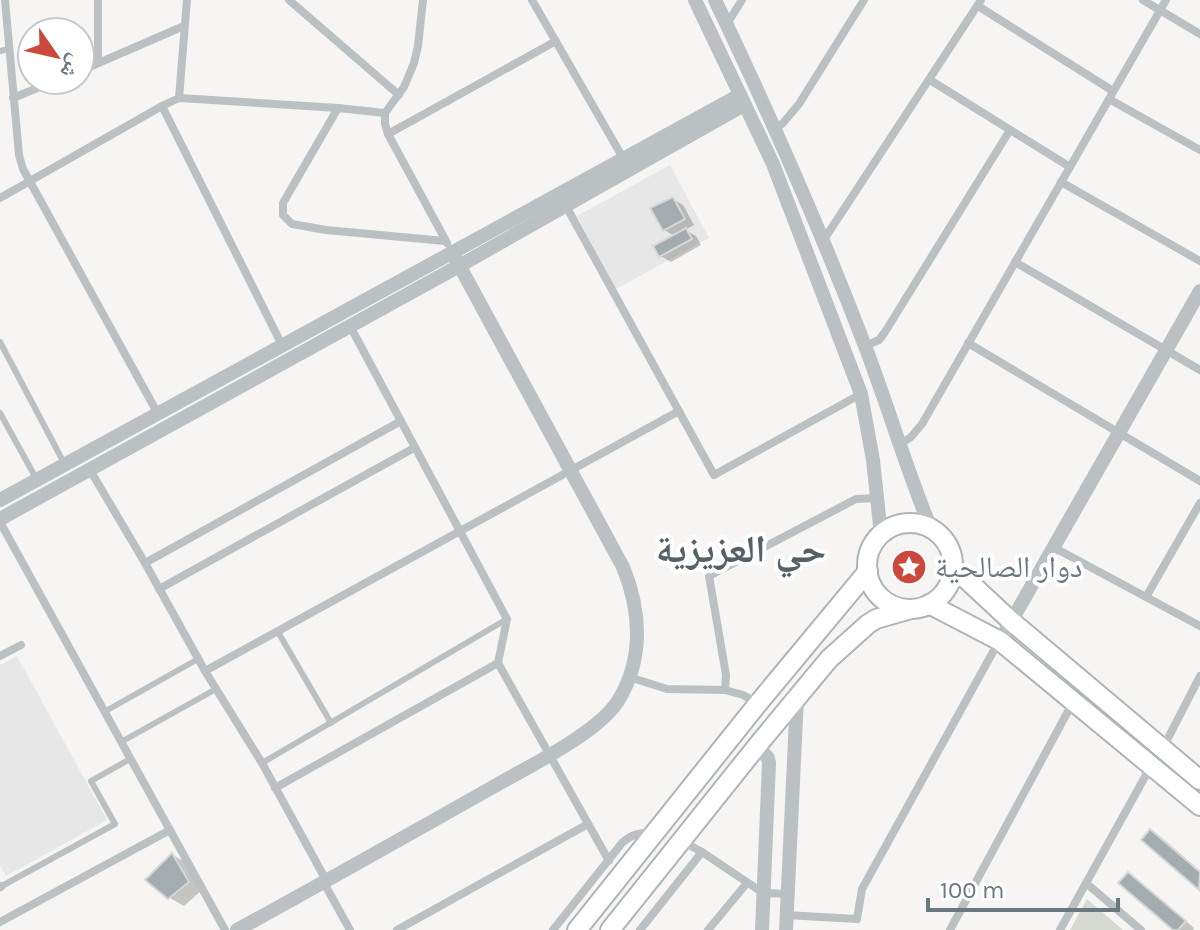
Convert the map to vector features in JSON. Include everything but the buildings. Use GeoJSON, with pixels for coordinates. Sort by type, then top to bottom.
{"type":"FeatureCollection","features":[{"type":"Feature","properties":{"kind":"main road"},"geometry":{"type":"LineString","coordinates":[[610,930],[829,659],[856,632],[876,619],[920,607],[946,589],[953,567],[947,544],[931,529],[905,524],[881,535],[870,552],[868,571],[873,588],[885,601],[902,608],[920,607],[1000,641],[1200,806]]}},
{"type":"Feature","properties":{"kind":"main road"},"geometry":{"type":"LineString","coordinates":[[953,567],[1011,621],[1200,780]]}},
{"type":"Feature","properties":{"kind":"main road"},"geometry":{"type":"LineString","coordinates":[[577,930],[868,571]]}},
{"type":"Feature","properties":{"kind":"street"},"geometry":{"type":"LineString","coordinates":[[5,0],[4,50],[19,155],[28,182],[158,414]]}},
{"type":"Feature","properties":{"kind":"street"},"geometry":{"type":"LineString","coordinates":[[98,0],[98,63],[184,26]]}},
{"type":"Feature","properties":{"kind":"street"},"geometry":{"type":"LineString","coordinates":[[179,98],[187,0]]}},
{"type":"Feature","properties":{"kind":"street"},"geometry":{"type":"LineString","coordinates":[[289,0],[399,95]]}},
{"type":"Feature","properties":{"kind":"street"},"geometry":{"type":"LineString","coordinates":[[237,930],[326,882],[594,726],[616,704],[637,651],[636,610],[631,585],[623,567],[388,134],[385,113],[399,95],[414,63],[423,0]]}},
{"type":"Feature","properties":{"kind":"street"},"geometry":{"type":"LineString","coordinates":[[532,0],[623,158]]}},
{"type":"Feature","properties":{"kind":"street"},"geometry":{"type":"LineString","coordinates":[[695,0],[773,164],[861,394],[869,430],[881,535]]}},
{"type":"Feature","properties":{"kind":"street"},"geometry":{"type":"LineString","coordinates":[[715,0],[810,207],[865,346],[931,529]]}},
{"type":"Feature","properties":{"kind":"street"},"geometry":{"type":"LineString","coordinates":[[727,24],[742,0]]}},
{"type":"Feature","properties":{"kind":"street"},"geometry":{"type":"LineString","coordinates":[[775,129],[799,104],[864,0]]}},
{"type":"Feature","properties":{"kind":"street"},"geometry":{"type":"LineString","coordinates":[[1143,0],[1200,34]]}},
{"type":"Feature","properties":{"kind":"street"},"geometry":{"type":"LineString","coordinates":[[899,445],[922,424],[1166,0]]}},
{"type":"Feature","properties":{"kind":"street"},"geometry":{"type":"LineString","coordinates":[[823,242],[980,3],[1111,95],[1200,150]]}},
{"type":"Feature","properties":{"kind":"street"},"geometry":{"type":"LineString","coordinates":[[388,134],[556,41]]}},
{"type":"Feature","properties":{"kind":"street"},"geometry":{"type":"LineString","coordinates":[[930,80],[1070,167]]}},
{"type":"Feature","properties":{"kind":"street"},"geometry":{"type":"LineString","coordinates":[[13,98],[18,96]]}},
{"type":"Feature","properties":{"kind":"street"},"geometry":{"type":"LineString","coordinates":[[0,198],[179,98],[385,113]]}},
{"type":"Feature","properties":{"kind":"street"},"geometry":{"type":"LineString","coordinates":[[0,500],[623,158],[742,100]]}},
{"type":"Feature","properties":{"kind":"street"},"geometry":{"type":"LineString","coordinates":[[225,930],[0,521],[350,326],[452,253],[566,206],[742,100]]}},
{"type":"Feature","properties":{"kind":"street"},"geometry":{"type":"LineString","coordinates":[[162,106],[282,345]]}},
{"type":"Feature","properties":{"kind":"street"},"geometry":{"type":"LineString","coordinates":[[338,108],[283,203],[285,218],[292,224],[452,253]]}},
{"type":"Feature","properties":{"kind":"street"},"geometry":{"type":"LineString","coordinates":[[865,346],[879,340],[885,332],[1010,130]]}},
{"type":"Feature","properties":{"kind":"street"},"geometry":{"type":"LineString","coordinates":[[1061,182],[1200,261]]}},
{"type":"Feature","properties":{"kind":"street"},"geometry":{"type":"LineString","coordinates":[[566,206],[714,475],[861,394]]}},
{"type":"Feature","properties":{"kind":"street"},"geometry":{"type":"LineString","coordinates":[[1015,262],[1200,370]]}},
{"type":"Feature","properties":{"kind":"street"},"geometry":{"type":"LineString","coordinates":[[797,697],[786,922],[857,919],[862,889],[1200,291]]}},
{"type":"Feature","properties":{"kind":"street"},"geometry":{"type":"LineString","coordinates":[[350,326],[507,619],[498,663],[609,861]]}},
{"type":"Feature","properties":{"kind":"street"},"geometry":{"type":"LineString","coordinates":[[968,343],[1200,481]]}},
{"type":"Feature","properties":{"kind":"street"},"geometry":{"type":"LineString","coordinates":[[205,671],[679,411]]}},
{"type":"Feature","properties":{"kind":"street"},"geometry":{"type":"LineString","coordinates":[[145,563],[401,421]]}},
{"type":"Feature","properties":{"kind":"street"},"geometry":{"type":"LineString","coordinates":[[159,589],[414,448]]}},
{"type":"Feature","properties":{"kind":"street"},"geometry":{"type":"LineString","coordinates":[[90,470],[205,671],[262,763],[350,930]]}},
{"type":"Feature","properties":{"kind":"street"},"geometry":{"type":"LineString","coordinates":[[725,690],[726,675],[709,576],[856,499],[878,498]]}},
{"type":"Feature","properties":{"kind":"street"},"geometry":{"type":"LineString","coordinates":[[1146,597],[1200,503]]}},
{"type":"Feature","properties":{"kind":"street"},"geometry":{"type":"LineString","coordinates":[[1053,547],[1200,626]]}},
{"type":"Feature","properties":{"kind":"street"},"geometry":{"type":"LineString","coordinates":[[0,656],[21,645]]}},
{"type":"Feature","properties":{"kind":"street"},"geometry":{"type":"LineString","coordinates":[[275,788],[498,663]]}},
{"type":"Feature","properties":{"kind":"street"},"geometry":{"type":"LineString","coordinates":[[1163,749],[1200,676]]}},
{"type":"Feature","properties":{"kind":"street"},"geometry":{"type":"LineString","coordinates":[[629,677],[667,689],[725,690],[758,703]]}},
{"type":"Feature","properties":{"kind":"street"},"geometry":{"type":"LineString","coordinates":[[950,930],[1074,701]]}},
{"type":"Feature","properties":{"kind":"street"},"geometry":{"type":"LineString","coordinates":[[757,746],[769,763],[762,930]]}},
{"type":"Feature","properties":{"kind":"street"},"geometry":{"type":"LineString","coordinates":[[1060,930],[1151,766]]}},
{"type":"Feature","properties":{"kind":"street"},"geometry":{"type":"LineString","coordinates":[[397,930],[588,824]]}},
{"type":"Feature","properties":{"kind":"street"},"geometry":{"type":"LineString","coordinates":[[0,922],[170,830]]}},
{"type":"Feature","properties":{"kind":"street"},"geometry":{"type":"LineString","coordinates":[[553,930],[630,836],[655,832]]}},
{"type":"Feature","properties":{"kind":"street"},"geometry":{"type":"LineString","coordinates":[[681,841],[763,893],[788,894]]}},
{"type":"Feature","properties":{"kind":"street"},"geometry":{"type":"LineString","coordinates":[[640,930],[702,852]]}},
{"type":"Feature","properties":{"kind":"street"},"geometry":{"type":"LineString","coordinates":[[708,930],[747,883]]}},
{"type":"Feature","properties":{"kind":"street"},"geometry":{"type":"LineString","coordinates":[[1086,883],[1141,930]]}},
{"type":"Feature","properties":{"kind":"lane"},"geometry":{"type":"LineString","coordinates":[[0,342],[65,465]]}},
{"type":"Feature","properties":{"kind":"lane"},"geometry":{"type":"LineString","coordinates":[[0,413],[37,480]]}},
{"type":"Feature","properties":{"kind":"lane"},"geometry":{"type":"LineString","coordinates":[[262,763],[507,619]]}},
{"type":"Feature","properties":{"kind":"lane"},"geometry":{"type":"LineString","coordinates":[[278,632],[331,723]]}},
{"type":"Feature","properties":{"kind":"lane"},"geometry":{"type":"LineString","coordinates":[[104,712],[198,659]]}},
{"type":"Feature","properties":{"kind":"lane"},"geometry":{"type":"LineString","coordinates":[[121,742],[216,689]]}},
{"type":"Feature","properties":{"kind":"lane"},"geometry":{"type":"LineString","coordinates":[[0,887],[115,824],[91,781],[130,759]]}},
{"type":"Feature","properties":{"kind":"shaded area"},"geometry":{"type":"Polygon","coordinates":[[[670,165],[709,238],[616,289],[577,216],[670,165]]]}},
{"type":"Feature","properties":{"kind":"shaded area"},"geometry":{"type":"Polygon","coordinates":[[[17,656],[107,820],[6,876],[0,865],[0,665],[17,656]]]}},
{"type":"Feature","properties":{"kind":"shaded area"},"geometry":{"type":"Polygon","coordinates":[[[1087,899],[1123,930],[1070,930],[1087,899]]]}},
{"type":"Feature","properties":{"kind":"place","name":"دوار الصالحية"},"geometry":{"type":"Point","coordinates":[909,567]}},
{"type":"Feature","properties":{"kind":"district","name":"حي العزيزية"},"geometry":{"type":"Point","coordinates":[741,549]}}]}
